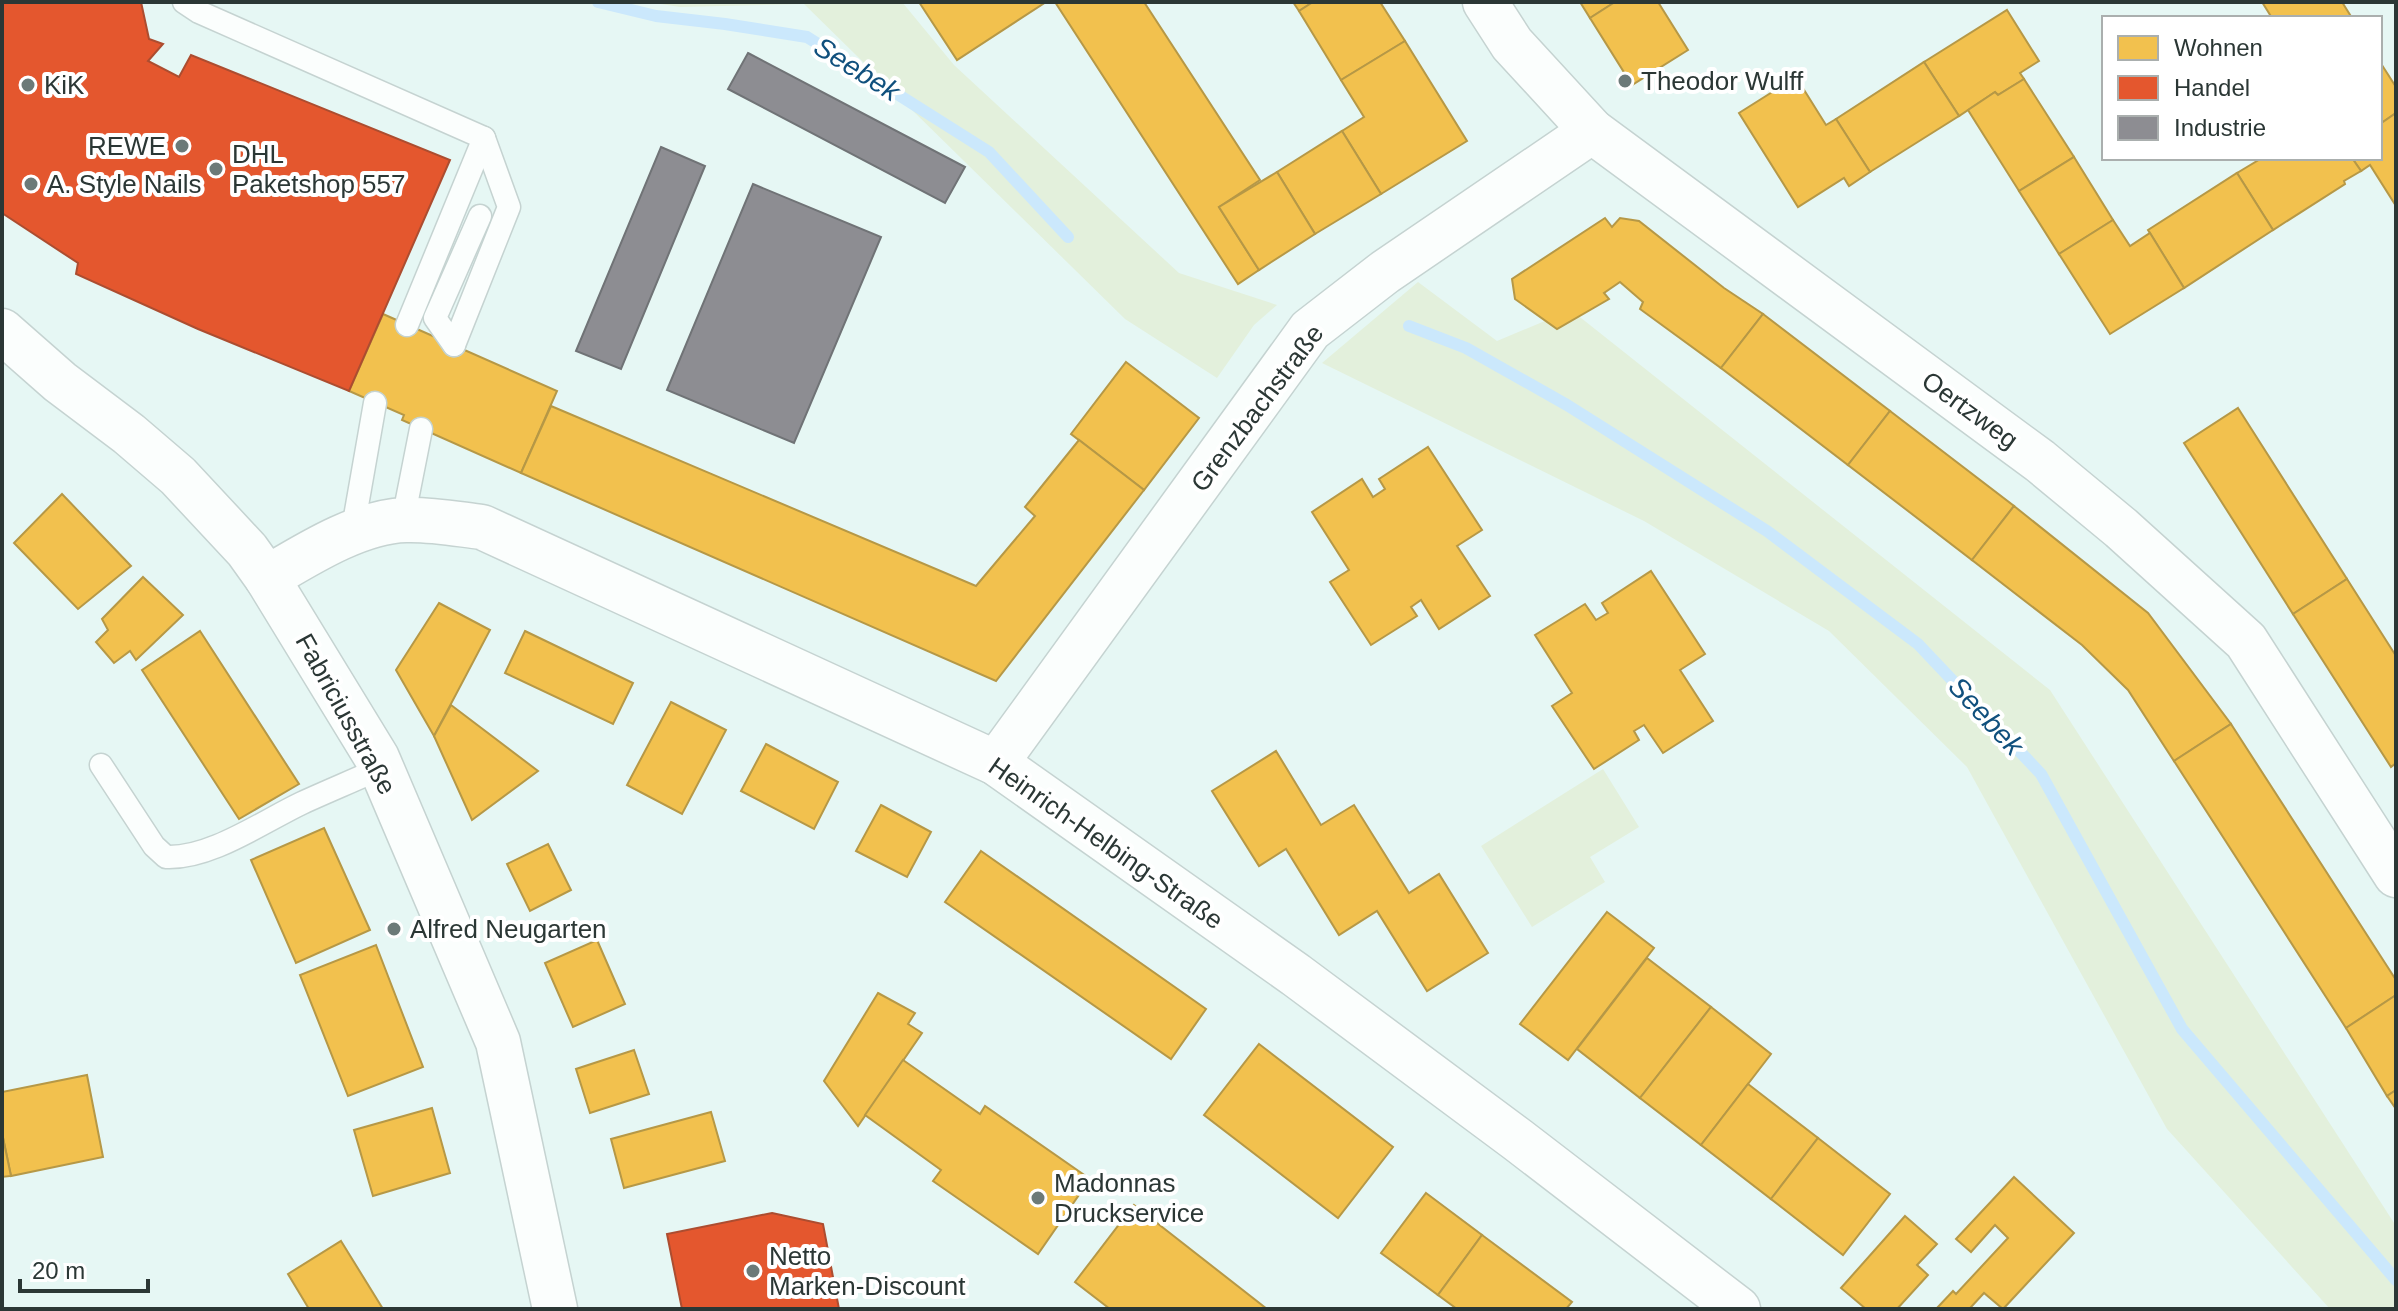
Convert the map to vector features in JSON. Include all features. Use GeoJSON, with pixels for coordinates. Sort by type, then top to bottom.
{"type":"FeatureCollection","features":[{"type":"Feature","properties":{"kind":"street","name":"Oertzweg"},"geometry":{"type":"LineString","coordinates":[[1485,2],[1512,44],[1592,131],[2040,461],[2121,528],[2246,641],[2396,875]]}},
{"type":"Feature","properties":{"kind":"street","name":"Grenzbachstraße"},"geometry":{"type":"LineString","coordinates":[[996,763],[1310,330],[1385,272],[1592,131]]}},
{"type":"Feature","properties":{"kind":"street","name":"Fabriciusstraße"},"geometry":{"type":"LineString","coordinates":[[2,331],[60,382],[178,476],[247,550],[377,758],[498,1042],[555,1309]]}},
{"type":"Feature","properties":{"kind":"street","name":"Fabriciusstraße"},"geometry":{"type":"LineString","coordinates":[[2,358],[60,382]]}},
{"type":"Feature","properties":{"kind":"street","name":"Heinrich-Helbing-Straße"},"geometry":{"type":"LineString","coordinates":[[267,578],[323,545],[403,520],[482,527],[996,763],[1296,975],[1738,1309]]}},
{"type":"Feature","properties":{"kind":"lane"},"geometry":{"type":"LineString","coordinates":[[184,2],[199,12],[484,138],[509,207],[454,345],[435,318],[480,216]]}},
{"type":"Feature","properties":{"kind":"lane"},"geometry":{"type":"LineString","coordinates":[[407,325],[484,138]]}},
{"type":"Feature","properties":{"kind":"lane"},"geometry":{"type":"LineString","coordinates":[[352,534],[375,403]]}},
{"type":"Feature","properties":{"kind":"lane"},"geometry":{"type":"LineString","coordinates":[[403,520],[421,429]]}},
{"type":"Feature","properties":{"kind":"lane"},"geometry":{"type":"LineString","coordinates":[[101,765],[154,846],[166,857],[181,858],[227,841],[381,768]]}},
{"type":"Feature","properties":{"kind":"green space"},"geometry":{"type":"Polygon","coordinates":[[[648,2],[902,2],[954,65],[1179,273],[1277,305],[1254,325],[1217,378],[1125,319],[804,4],[680,7],[648,2]]]}},
{"type":"Feature","properties":{"kind":"green space"},"geometry":{"type":"Polygon","coordinates":[[[1418,282],[1497,341],[1571,310],[2050,690],[2396,1226],[2396,1309],[2330,1309],[2167,1129],[1967,767],[1829,631],[1644,521],[1322,363],[1418,282]]]}},
{"type":"Feature","properties":{"kind":"green space"},"geometry":{"type":"Polygon","coordinates":[[[1603,769],[1639,827],[1590,857],[1605,882],[1532,927],[1481,846],[1603,769]]]}},
{"type":"Feature","properties":{"kind":"building: Wohnen"},"geometry":{"type":"Polygon","coordinates":[[[919,2],[1046,2],[957,60],[919,2]]]}},
{"type":"Feature","properties":{"kind":"building: Wohnen"},"geometry":{"type":"Polygon","coordinates":[[[1055,2],[1144,2],[1260,180],[1219,207],[1259,270],[1238,284],[1055,2]]]}},
{"type":"Feature","properties":{"kind":"building: Wohnen"},"geometry":{"type":"Polygon","coordinates":[[[1293,2],[1313,2],[1299,11],[1293,2]]]}},
{"type":"Feature","properties":{"kind":"building: Wohnen"},"geometry":{"type":"Polygon","coordinates":[[[1313,2],[1380,2],[1405,41],[1341,80],[1299,11],[1313,2]]]}},
{"type":"Feature","properties":{"kind":"building: Wohnen"},"geometry":{"type":"Polygon","coordinates":[[[1580,2],[1615,2],[1590,18],[1580,2]]]}},
{"type":"Feature","properties":{"kind":"building: Wohnen"},"geometry":{"type":"Polygon","coordinates":[[[1615,2],[1658,2],[1688,50],[1632,85],[1590,18],[1615,2]]]}},
{"type":"Feature","properties":{"kind":"building: Wohnen"},"geometry":{"type":"Polygon","coordinates":[[[2262,2],[2342,2],[2351,16],[2271,16],[2262,2]]]}},
{"type":"Feature","properties":{"kind":"building: Wohnen"},"geometry":{"type":"Polygon","coordinates":[[[2007,10],[2039,61],[2020,73],[2024,79],[1998,95],[1995,92],[1959,116],[1924,62],[2007,10]]]}},
{"type":"Feature","properties":{"kind":"building: Wohnen"},"geometry":{"type":"Polygon","coordinates":[[[1405,41],[1467,141],[1381,194],[1342,131],[1364,117],[1341,80],[1405,41]]]}},
{"type":"Feature","properties":{"kind":"building: Wohnen"},"geometry":{"type":"Polygon","coordinates":[[[1924,62],[1959,116],[1870,172],[1836,119],[1924,62]]]}},
{"type":"Feature","properties":{"kind":"building: Wohnen"},"geometry":{"type":"Polygon","coordinates":[[[2382,65],[2396,87],[2396,113],[2382,123],[2382,65]]]}},
{"type":"Feature","properties":{"kind":"building: Wohnen"},"geometry":{"type":"Polygon","coordinates":[[[1796,77],[1826,125],[1836,119],[1870,172],[1849,186],[1844,178],[1798,207],[1739,113],[1796,77]]]}},
{"type":"Feature","properties":{"kind":"building: Wohnen"},"geometry":{"type":"Polygon","coordinates":[[[2024,79],[2074,157],[2019,191],[1968,110],[1995,92],[1998,95],[2024,79]]]}},
{"type":"Feature","properties":{"kind":"building: Wohnen"},"geometry":{"type":"Polygon","coordinates":[[[2396,113],[2396,206],[2370,165],[2361,171],[2353,160],[2382,160],[2382,123],[2396,113]]]}},
{"type":"Feature","properties":{"kind":"building: Wohnen"},"geometry":{"type":"Polygon","coordinates":[[[1342,131],[1381,194],[1315,234],[1277,172],[1342,131]]]}},
{"type":"Feature","properties":{"kind":"building: Wohnen"},"geometry":{"type":"Polygon","coordinates":[[[2074,157],[2113,220],[2059,254],[2019,191],[2074,157]]]}},
{"type":"Feature","properties":{"kind":"building: Wohnen"},"geometry":{"type":"Polygon","coordinates":[[[2259,160],[2353,160],[2361,171],[2273,230],[2237,173],[2259,160]]]}},
{"type":"Feature","properties":{"kind":"building: Wohnen"},"geometry":{"type":"Polygon","coordinates":[[[1277,172],[1315,234],[1259,270],[1219,207],[1277,172]]]}},
{"type":"Feature","properties":{"kind":"building: Wohnen"},"geometry":{"type":"Polygon","coordinates":[[[2237,173],[2273,230],[2184,288],[2148,230],[2237,173]]]}},
{"type":"Feature","properties":{"kind":"building: Wohnen"},"geometry":{"type":"Polygon","coordinates":[[[1605,218],[1612,227],[1620,218],[1639,221],[1724,288],[1763,314],[1721,368],[1640,309],[1643,302],[1620,282],[1604,293],[1609,299],[1557,329],[1515,299],[1512,279],[1605,218]]]}},
{"type":"Feature","properties":{"kind":"building: Wohnen"},"geometry":{"type":"Polygon","coordinates":[[[2113,220],[2130,246],[2150,233],[2184,288],[2110,334],[2059,254],[2113,220]]]}},
{"type":"Feature","properties":{"kind":"building: Wohnen"},"geometry":{"type":"Polygon","coordinates":[[[383,314],[557,391],[521,473],[402,420],[404,415],[349,391],[383,314]]]}},
{"type":"Feature","properties":{"kind":"building: Wohnen"},"geometry":{"type":"Polygon","coordinates":[[[1763,314],[1890,411],[1848,465],[1721,368],[1763,314]]]}},
{"type":"Feature","properties":{"kind":"building: Wohnen"},"geometry":{"type":"Polygon","coordinates":[[[1126,362],[1199,418],[1144,490],[1071,434],[1126,362]]]}},
{"type":"Feature","properties":{"kind":"building: Wohnen"},"geometry":{"type":"Polygon","coordinates":[[[551,406],[976,586],[1035,516],[1025,507],[1079,440],[1144,490],[996,681],[521,473],[551,406]]]}},
{"type":"Feature","properties":{"kind":"building: Wohnen"},"geometry":{"type":"Polygon","coordinates":[[[2238,408],[2347,579],[2293,614],[2184,443],[2238,408]]]}},
{"type":"Feature","properties":{"kind":"building: Wohnen"},"geometry":{"type":"Polygon","coordinates":[[[1890,411],[2014,506],[1972,560],[1848,465],[1890,411]]]}},
{"type":"Feature","properties":{"kind":"building: Wohnen"},"geometry":{"type":"Polygon","coordinates":[[[1428,447],[1482,530],[1457,546],[1490,596],[1439,629],[1421,600],[1411,607],[1417,616],[1371,645],[1330,582],[1349,570],[1312,512],[1362,479],[1373,497],[1385,489],[1379,479],[1428,447]]]}},
{"type":"Feature","properties":{"kind":"building: Wohnen"},"geometry":{"type":"Polygon","coordinates":[[[62,494],[131,566],[78,609],[14,543],[62,494]]]}},
{"type":"Feature","properties":{"kind":"building: Wohnen"},"geometry":{"type":"Polygon","coordinates":[[[2014,506],[2148,613],[2231,724],[2174,761],[2128,690],[2082,645],[1972,560],[2014,506]]]}},
{"type":"Feature","properties":{"kind":"building: Wohnen"},"geometry":{"type":"Polygon","coordinates":[[[1651,571],[1705,654],[1680,670],[1713,721],[1663,753],[1644,725],[1634,731],[1639,740],[1594,769],[1552,706],[1572,693],[1535,635],[1585,604],[1596,620],[1608,613],[1602,603],[1651,571]]]}},
{"type":"Feature","properties":{"kind":"building: Wohnen"},"geometry":{"type":"Polygon","coordinates":[[[143,577],[183,615],[136,660],[130,651],[114,663],[96,642],[108,630],[102,619],[143,577]]]}},
{"type":"Feature","properties":{"kind":"building: Wohnen"},"geometry":{"type":"Polygon","coordinates":[[[2347,579],[2396,656],[2396,763],[2391,767],[2293,614],[2347,579]]]}},
{"type":"Feature","properties":{"kind":"building: Wohnen"},"geometry":{"type":"Polygon","coordinates":[[[439,603],[490,630],[434,736],[396,670],[439,603]]]}},
{"type":"Feature","properties":{"kind":"building: Wohnen"},"geometry":{"type":"Polygon","coordinates":[[[200,631],[299,784],[239,819],[142,670],[200,631]]]}},
{"type":"Feature","properties":{"kind":"building: Wohnen"},"geometry":{"type":"Polygon","coordinates":[[[525,631],[633,683],[613,724],[505,673],[525,631]]]}},
{"type":"Feature","properties":{"kind":"building: Wohnen"},"geometry":{"type":"Polygon","coordinates":[[[671,702],[726,730],[682,814],[627,785],[671,702]]]}},
{"type":"Feature","properties":{"kind":"building: Wohnen"},"geometry":{"type":"Polygon","coordinates":[[[451,705],[538,771],[472,820],[434,736],[451,705]]]}},
{"type":"Feature","properties":{"kind":"building: Wohnen"},"geometry":{"type":"Polygon","coordinates":[[[2231,724],[2396,980],[2396,995],[2346,1028],[2174,761],[2231,724]]]}},
{"type":"Feature","properties":{"kind":"building: Wohnen"},"geometry":{"type":"Polygon","coordinates":[[[766,744],[838,782],[814,829],[741,791],[766,744]]]}},
{"type":"Feature","properties":{"kind":"building: Wohnen"},"geometry":{"type":"Polygon","coordinates":[[[1276,751],[1321,825],[1354,805],[1409,893],[1439,874],[1488,953],[1427,991],[1377,911],[1339,935],[1286,849],[1259,866],[1212,791],[1276,751]]]}},
{"type":"Feature","properties":{"kind":"building: Wohnen"},"geometry":{"type":"Polygon","coordinates":[[[881,805],[931,832],[907,877],[856,851],[881,805]]]}},
{"type":"Feature","properties":{"kind":"building: Wohnen"},"geometry":{"type":"Polygon","coordinates":[[[324,828],[370,930],[296,963],[251,860],[324,828]]]}},
{"type":"Feature","properties":{"kind":"building: Wohnen"},"geometry":{"type":"Polygon","coordinates":[[[548,844],[571,890],[530,911],[507,864],[548,844]]]}},
{"type":"Feature","properties":{"kind":"building: Wohnen"},"geometry":{"type":"Polygon","coordinates":[[[981,851],[1206,1009],[1171,1059],[945,902],[981,851]]]}},
{"type":"Feature","properties":{"kind":"building: Wohnen"},"geometry":{"type":"Polygon","coordinates":[[[1607,912],[1654,948],[1568,1060],[1520,1024],[1607,912]]]}},
{"type":"Feature","properties":{"kind":"building: Wohnen"},"geometry":{"type":"Polygon","coordinates":[[[597,940],[625,1004],[573,1027],[545,963],[597,940]]]}},
{"type":"Feature","properties":{"kind":"building: Wohnen"},"geometry":{"type":"Polygon","coordinates":[[[376,945],[423,1067],[348,1096],[300,975],[376,945]]]}},
{"type":"Feature","properties":{"kind":"building: Wohnen"},"geometry":{"type":"Polygon","coordinates":[[[1647,958],[1711,1007],[1640,1098],[1577,1049],[1647,958]]]}},
{"type":"Feature","properties":{"kind":"building: Wohnen"},"geometry":{"type":"Polygon","coordinates":[[[878,993],[915,1013],[908,1024],[922,1033],[858,1126],[824,1081],[878,993]]]}},
{"type":"Feature","properties":{"kind":"building: Wohnen"},"geometry":{"type":"Polygon","coordinates":[[[2396,995],[2396,1090],[2387,1096],[2346,1028],[2396,995]]]}},
{"type":"Feature","properties":{"kind":"building: Wohnen"},"geometry":{"type":"Polygon","coordinates":[[[1711,1007],[1771,1054],[1701,1145],[1640,1098],[1711,1007]]]}},
{"type":"Feature","properties":{"kind":"building: Wohnen"},"geometry":{"type":"Polygon","coordinates":[[[1259,1044],[1393,1147],[1338,1218],[1204,1115],[1259,1044]]]}},
{"type":"Feature","properties":{"kind":"building: Wohnen"},"geometry":{"type":"Polygon","coordinates":[[[634,1050],[649,1094],[590,1113],[576,1069],[634,1050]]]}},
{"type":"Feature","properties":{"kind":"building: Wohnen"},"geometry":{"type":"Polygon","coordinates":[[[903,1060],[980,1114],[985,1106],[1090,1179],[1038,1254],[933,1181],[941,1170],[865,1115],[903,1060]]]}},
{"type":"Feature","properties":{"kind":"building: Wohnen"},"geometry":{"type":"Polygon","coordinates":[[[87,1075],[103,1157],[11,1176],[2,1133],[2,1092],[87,1075]]]}},
{"type":"Feature","properties":{"kind":"building: Wohnen"},"geometry":{"type":"Polygon","coordinates":[[[1748,1084],[1818,1138],[1771,1199],[1701,1145],[1748,1084]]]}},
{"type":"Feature","properties":{"kind":"building: Wohnen"},"geometry":{"type":"Polygon","coordinates":[[[2396,1090],[2396,1109],[2387,1096],[2396,1090]]]}},
{"type":"Feature","properties":{"kind":"building: Wohnen"},"geometry":{"type":"Polygon","coordinates":[[[432,1108],[450,1173],[373,1196],[354,1130],[432,1108]]]}},
{"type":"Feature","properties":{"kind":"building: Wohnen"},"geometry":{"type":"Polygon","coordinates":[[[711,1112],[725,1161],[624,1188],[611,1139],[711,1112]]]}},
{"type":"Feature","properties":{"kind":"building: Wohnen"},"geometry":{"type":"Polygon","coordinates":[[[2,1133],[11,1176],[2,1177],[2,1133]]]}},
{"type":"Feature","properties":{"kind":"building: Wohnen"},"geometry":{"type":"Polygon","coordinates":[[[1818,1138],[1890,1194],[1843,1255],[1771,1199],[1818,1138]]]}},
{"type":"Feature","properties":{"kind":"building: Wohnen"},"geometry":{"type":"Polygon","coordinates":[[[2014,1177],[2074,1233],[2003,1309],[1984,1293],[1971,1307],[1973,1309],[1936,1309],[1953,1291],[1956,1294],[2008,1238],[1995,1225],[1971,1252],[1956,1239],[2014,1177]]]}},
{"type":"Feature","properties":{"kind":"building: Wohnen"},"geometry":{"type":"Polygon","coordinates":[[[1426,1193],[1482,1235],[1438,1295],[1381,1253],[1426,1193]]]}},
{"type":"Feature","properties":{"kind":"building: Wohnen"},"geometry":{"type":"Polygon","coordinates":[[[1134,1205],[1267,1309],[1110,1309],[1075,1282],[1134,1205]]]}},
{"type":"Feature","properties":{"kind":"building: Wohnen"},"geometry":{"type":"Polygon","coordinates":[[[1905,1216],[1937,1244],[1917,1265],[1928,1275],[1897,1309],[1866,1309],[1841,1288],[1905,1216]]]}},
{"type":"Feature","properties":{"kind":"building: Wohnen"},"geometry":{"type":"Polygon","coordinates":[[[1482,1235],[1572,1302],[1566,1309],[1457,1309],[1438,1295],[1482,1235]]]}},
{"type":"Feature","properties":{"kind":"building: Wohnen"},"geometry":{"type":"Polygon","coordinates":[[[341,1241],[383,1309],[309,1309],[288,1274],[341,1241]]]}},
{"type":"Feature","properties":{"kind":"building: Handel"},"geometry":{"type":"Polygon","coordinates":[[[2,2],[141,2],[149,39],[163,44],[148,61],[179,77],[191,55],[450,160],[349,391],[198,329],[76,274],[78,263],[2,213],[2,2]]]}},
{"type":"Feature","properties":{"kind":"building: Handel","name":"Netto Marken-Discount"},"geometry":{"type":"Polygon","coordinates":[[[772,1213],[823,1224],[839,1309],[682,1309],[667,1234],[772,1213]]]}},
{"type":"Feature","properties":{"kind":"building: Industrie"},"geometry":{"type":"Polygon","coordinates":[[[748,53],[965,167],[945,203],[728,89],[748,53]]]}},
{"type":"Feature","properties":{"kind":"building: Industrie"},"geometry":{"type":"Polygon","coordinates":[[[661,147],[705,166],[621,369],[576,351],[661,147]]]}},
{"type":"Feature","properties":{"kind":"building: Industrie"},"geometry":{"type":"Polygon","coordinates":[[[753,184],[881,237],[794,443],[667,390],[753,184]]]}},
{"type":"Feature","properties":{"kind":"waterway","name":"Seebek"},"geometry":{"type":"LineString","coordinates":[[598,2],[656,16],[807,37],[989,152],[1068,237]]}},
{"type":"Feature","properties":{"kind":"waterway","name":"Seebek"},"geometry":{"type":"LineString","coordinates":[[1409,326],[1466,348],[1567,405],[1767,531],[1918,644],[2041,774],[2182,1029],[2396,1280]]}},
{"type":"Feature","properties":{"kind":"place","name":"Theodor Wulff"},"geometry":{"type":"Point","coordinates":[1625,81]}},
{"type":"Feature","properties":{"kind":"place","name":"KiK"},"geometry":{"type":"Point","coordinates":[28,85]}},
{"type":"Feature","properties":{"kind":"place","name":"REWE"},"geometry":{"type":"Point","coordinates":[182,146]}},
{"type":"Feature","properties":{"kind":"place","name":"DHL Paketshop 557"},"geometry":{"type":"Point","coordinates":[216,169]}},
{"type":"Feature","properties":{"kind":"place","name":"A. Style Nails"},"geometry":{"type":"Point","coordinates":[31,184]}},
{"type":"Feature","properties":{"kind":"place","name":"Alfred Neugarten"},"geometry":{"type":"Point","coordinates":[394,929]}},
{"type":"Feature","properties":{"kind":"place","name":"Madonnas Druckservice"},"geometry":{"type":"Point","coordinates":[1038,1198]}},
{"type":"Feature","properties":{"kind":"place","name":"Netto Marken-Discount"},"geometry":{"type":"Point","coordinates":[753,1271]}}]}
